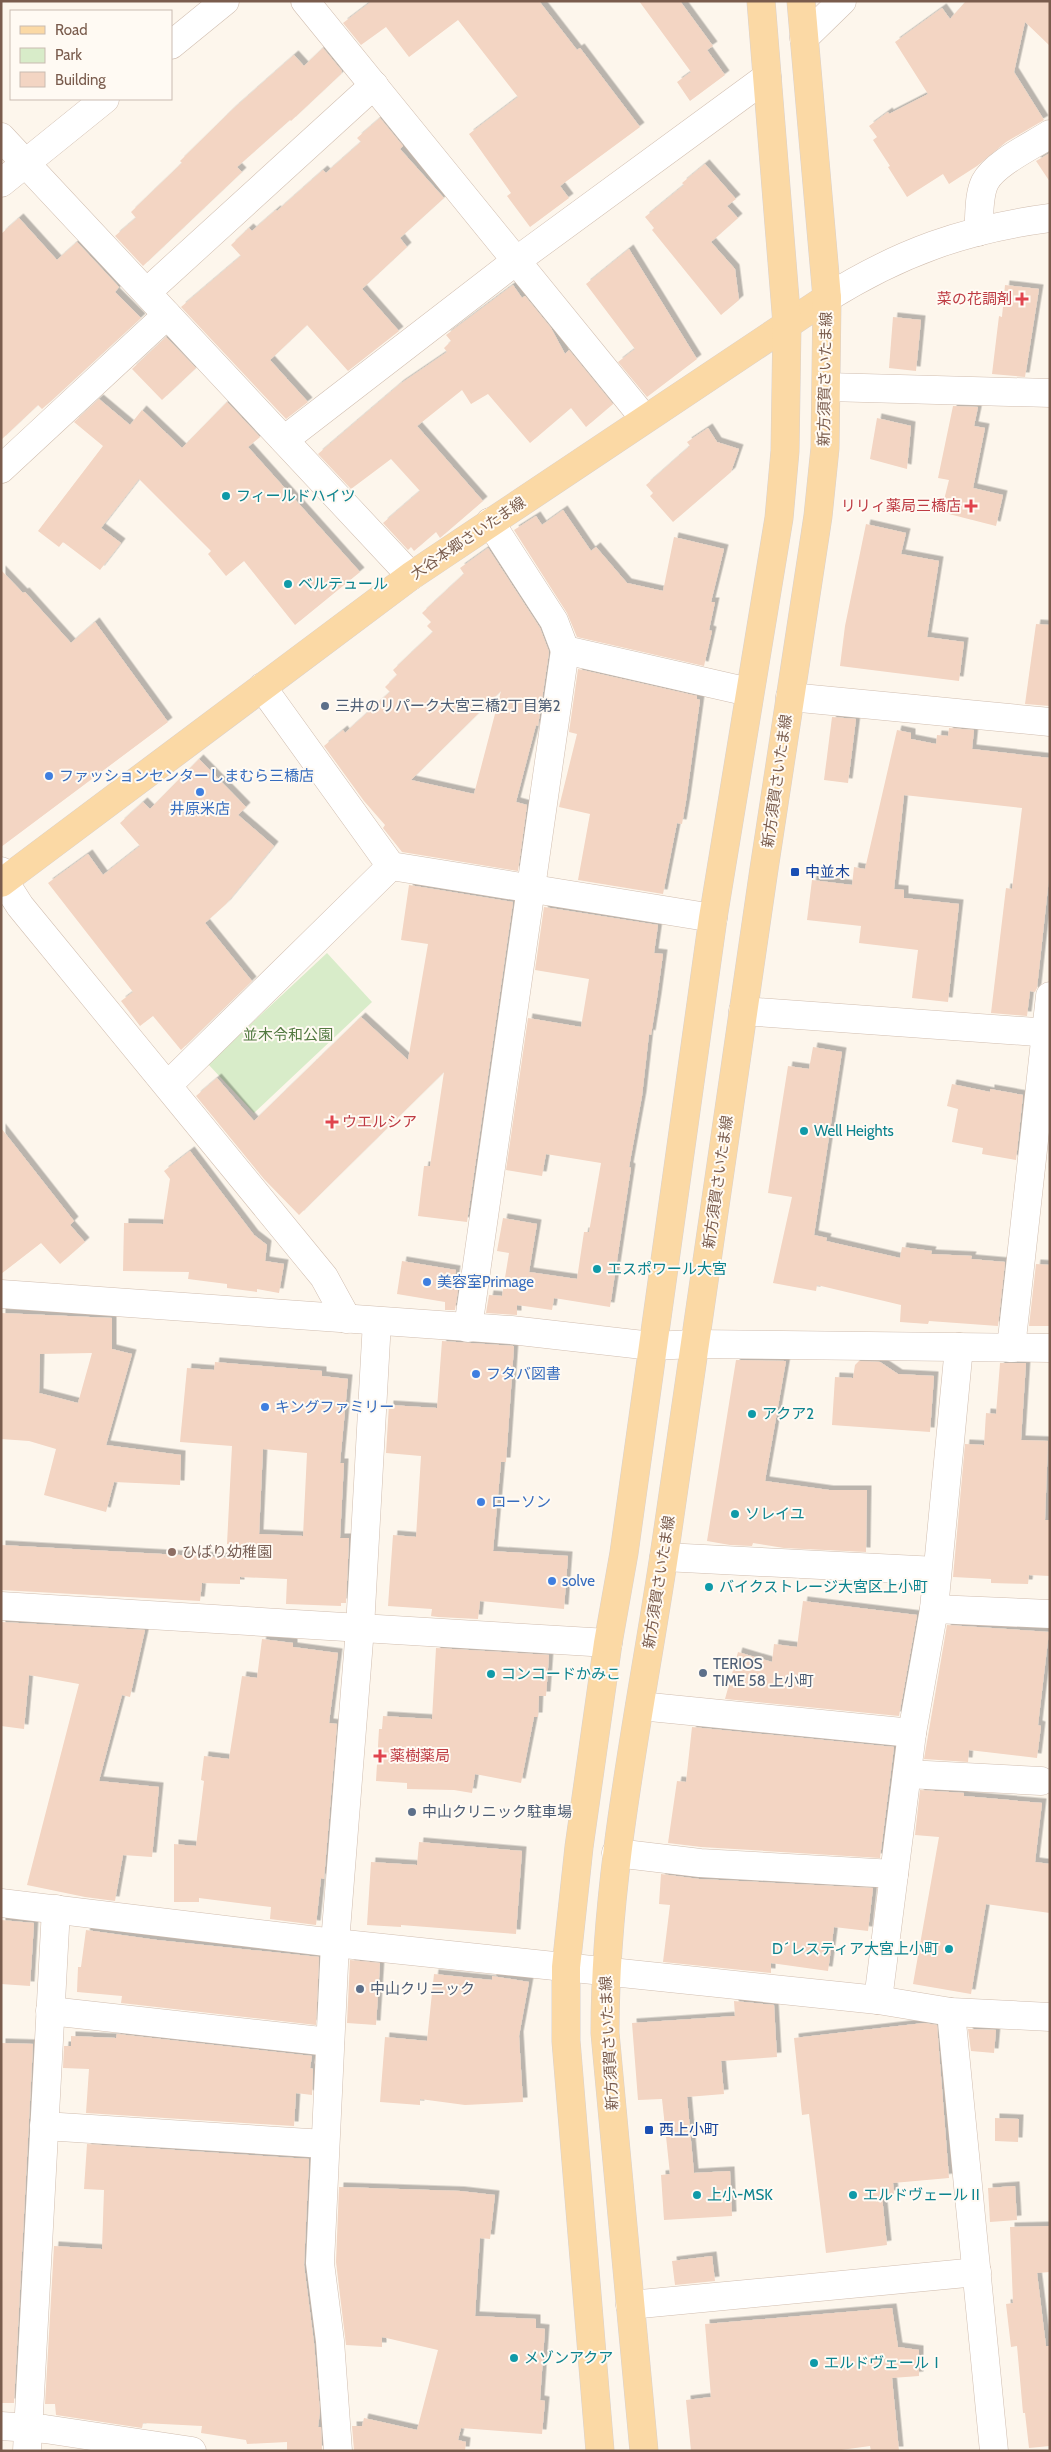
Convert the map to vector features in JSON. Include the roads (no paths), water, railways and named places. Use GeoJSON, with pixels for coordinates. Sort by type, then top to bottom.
{"type":"FeatureCollection","features":[{"type":"Feature","properties":{"kind":"main road"},"geometry":{"type":"LineString","coordinates":[[600,2451],[566,2041],[566,1967],[579,1847],[608,1643],[624,1553],[713,918],[778,518],[785,450],[787,324],[761,1]]}},
{"type":"Feature","properties":{"kind":"main road","name":"新方須賀さいたま線"},"geometry":{"type":"LineString","coordinates":[[644,2451],[605,2033],[605,1971],[616,1853],[664,1557],[743,1011],[818,516],[825,448],[827,298],[801,1]]}},
{"type":"Feature","properties":{"kind":"main road","name":"大谷本郷さいたま線"},"geometry":{"type":"LineString","coordinates":[[2,879],[411,576],[644,418],[827,298]]}},
{"type":"Feature","properties":{"kind":"street"},"geometry":{"type":"LineString","coordinates":[[172,44],[225,1]]}},
{"type":"Feature","properties":{"kind":"street"},"geometry":{"type":"LineString","coordinates":[[306,1],[644,418]]}},
{"type":"Feature","properties":{"kind":"street"},"geometry":{"type":"LineString","coordinates":[[804,38],[842,1]]}},
{"type":"Feature","properties":{"kind":"street"},"geometry":{"type":"LineString","coordinates":[[284,440],[516,261],[767,77]]}},
{"type":"Feature","properties":{"kind":"street"},"geometry":{"type":"LineString","coordinates":[[147,292],[374,85]]}},
{"type":"Feature","properties":{"kind":"street"},"geometry":{"type":"LineString","coordinates":[[1,183],[104,100]]}},
{"type":"Feature","properties":{"kind":"street"},"geometry":{"type":"LineString","coordinates":[[978,232],[981,199],[985,182],[995,170],[1050,134]]}},
{"type":"Feature","properties":{"kind":"street"},"geometry":{"type":"LineString","coordinates":[[1,137],[411,576]]}},
{"type":"Feature","properties":{"kind":"street"},"geometry":{"type":"LineString","coordinates":[[827,298],[867,273],[902,256],[978,232],[1050,218]]}},
{"type":"Feature","properties":{"kind":"street"},"geometry":{"type":"LineString","coordinates":[[1,469],[167,315]]}},
{"type":"Feature","properties":{"kind":"street"},"geometry":{"type":"LineString","coordinates":[[827,387],[1050,393]]}},
{"type":"Feature","properties":{"kind":"street"},"geometry":{"type":"LineString","coordinates":[[468,1328],[564,650],[554,621],[490,522]]}},
{"type":"Feature","properties":{"kind":"street"},"geometry":{"type":"LineString","coordinates":[[564,650],[749,692]]}},
{"type":"Feature","properties":{"kind":"street"},"geometry":{"type":"LineString","coordinates":[[262,688],[391,866],[530,890],[713,918]]}},
{"type":"Feature","properties":{"kind":"street"},"geometry":{"type":"LineString","coordinates":[[790,697],[1050,722]]}},
{"type":"Feature","properties":{"kind":"street"},"geometry":{"type":"LineString","coordinates":[[168,1085],[391,866]]}},
{"type":"Feature","properties":{"kind":"street"},"geometry":{"type":"LineString","coordinates":[[2,879],[20,906],[324,1278],[347,1319]]}},
{"type":"Feature","properties":{"kind":"street"},"geometry":{"type":"LineString","coordinates":[[1011,1348],[1048,1032],[1050,996]]}},
{"type":"Feature","properties":{"kind":"street"},"geometry":{"type":"LineString","coordinates":[[743,1011],[1048,1032]]}},
{"type":"Feature","properties":{"kind":"street"},"geometry":{"type":"LineString","coordinates":[[1,1294],[511,1330],[652,1346],[694,1344],[1050,1348]]}},
{"type":"Feature","properties":{"kind":"street"},"geometry":{"type":"LineString","coordinates":[[338,2451],[330,2341],[320,2263],[335,1943],[360,1628],[377,1321]]}},
{"type":"Feature","properties":{"kind":"street"},"geometry":{"type":"LineString","coordinates":[[878,2000],[912,1733],[934,1609],[959,1347]]}},
{"type":"Feature","properties":{"kind":"street"},"geometry":{"type":"LineString","coordinates":[[664,1557],[937,1571]]}},
{"type":"Feature","properties":{"kind":"street"},"geometry":{"type":"LineString","coordinates":[[1,1606],[608,1643]]}},
{"type":"Feature","properties":{"kind":"street"},"geometry":{"type":"LineString","coordinates":[[934,1609],[1050,1614]]}},
{"type":"Feature","properties":{"kind":"street"},"geometry":{"type":"LineString","coordinates":[[640,1706],[912,1733]]}},
{"type":"Feature","properties":{"kind":"street"},"geometry":{"type":"LineString","coordinates":[[907,1774],[1041,1781]]}},
{"type":"Feature","properties":{"kind":"street"},"geometry":{"type":"LineString","coordinates":[[616,1853],[700,1863],[894,1874]]}},
{"type":"Feature","properties":{"kind":"street"},"geometry":{"type":"LineString","coordinates":[[1,1903],[335,1943],[878,2000],[951,2012],[1050,2017]]}},
{"type":"Feature","properties":{"kind":"street"},"geometry":{"type":"LineString","coordinates":[[27,2439],[56,1909]]}},
{"type":"Feature","properties":{"kind":"street"},"geometry":{"type":"LineString","coordinates":[[50,2011],[330,2042]]}},
{"type":"Feature","properties":{"kind":"street"},"geometry":{"type":"LineString","coordinates":[[951,2012],[994,2451]]}},
{"type":"Feature","properties":{"kind":"street"},"geometry":{"type":"LineString","coordinates":[[44,2126],[326,2144]]}},
{"type":"Feature","properties":{"kind":"street"},"geometry":{"type":"LineString","coordinates":[[630,2305],[977,2272]]}},
{"type":"Feature","properties":{"kind":"street"},"geometry":{"type":"LineString","coordinates":[[1,2426],[27,2439],[192,2451]]}},
{"type":"Feature","properties":{"kind":"place","name":"菜の花調剤"},"geometry":{"type":"Point","coordinates":[1022,299]}},
{"type":"Feature","properties":{"kind":"place","name":"フィールドハイツ"},"geometry":{"type":"Point","coordinates":[226,496]}},
{"type":"Feature","properties":{"kind":"place","name":"リリィ薬局三橋店"},"geometry":{"type":"Point","coordinates":[971,506]}},
{"type":"Feature","properties":{"kind":"place","name":"ベルテュール"},"geometry":{"type":"Point","coordinates":[288,584]}},
{"type":"Feature","properties":{"kind":"place","name":"三井のリパーク大宮三橋2丁目第2"},"geometry":{"type":"Point","coordinates":[325,706]}},
{"type":"Feature","properties":{"kind":"place","name":"ファッションセンターしまむら三橋店"},"geometry":{"type":"Point","coordinates":[49,776]}},
{"type":"Feature","properties":{"kind":"place","name":"井原米店"},"geometry":{"type":"Point","coordinates":[200,792]}},
{"type":"Feature","properties":{"kind":"place","name":"中並木"},"geometry":{"type":"Point","coordinates":[795,872]}},
{"type":"Feature","properties":{"kind":"place","name":"ウエルシア"},"geometry":{"type":"Point","coordinates":[332,1122]}},
{"type":"Feature","properties":{"kind":"place","name":"Well Heights"},"geometry":{"type":"Point","coordinates":[804,1131]}},
{"type":"Feature","properties":{"kind":"place","name":"エスポワール大宮"},"geometry":{"type":"Point","coordinates":[597,1269]}},
{"type":"Feature","properties":{"kind":"place","name":"美容室Primage"},"geometry":{"type":"Point","coordinates":[427,1282]}},
{"type":"Feature","properties":{"kind":"place","name":"フタバ図書"},"geometry":{"type":"Point","coordinates":[476,1374]}},
{"type":"Feature","properties":{"kind":"place","name":"キングファミリー"},"geometry":{"type":"Point","coordinates":[265,1407]}},
{"type":"Feature","properties":{"kind":"place","name":"アクア2"},"geometry":{"type":"Point","coordinates":[752,1414]}},
{"type":"Feature","properties":{"kind":"place","name":"ローソン"},"geometry":{"type":"Point","coordinates":[481,1502]}},
{"type":"Feature","properties":{"kind":"place","name":"ソレイユ"},"geometry":{"type":"Point","coordinates":[735,1514]}},
{"type":"Feature","properties":{"kind":"place","name":"ひばり幼稚園"},"geometry":{"type":"Point","coordinates":[172,1552]}},
{"type":"Feature","properties":{"kind":"place","name":"solve"},"geometry":{"type":"Point","coordinates":[552,1581]}},
{"type":"Feature","properties":{"kind":"place","name":"バイクストレージ大宮区上小町"},"geometry":{"type":"Point","coordinates":[709,1587]}},
{"type":"Feature","properties":{"kind":"place","name":"TERIOS TIME 58 上小町"},"geometry":{"type":"Point","coordinates":[703,1673]}},
{"type":"Feature","properties":{"kind":"place","name":"コンコードかみこ"},"geometry":{"type":"Point","coordinates":[491,1674]}},
{"type":"Feature","properties":{"kind":"place","name":"薬樹薬局"},"geometry":{"type":"Point","coordinates":[380,1756]}},
{"type":"Feature","properties":{"kind":"place","name":"中山クリニック駐車場"},"geometry":{"type":"Point","coordinates":[412,1812]}},
{"type":"Feature","properties":{"kind":"place","name":"D´レスティア大宮上小町"},"geometry":{"type":"Point","coordinates":[949,1949]}},
{"type":"Feature","properties":{"kind":"place","name":"中山クリニック"},"geometry":{"type":"Point","coordinates":[360,1989]}},
{"type":"Feature","properties":{"kind":"place","name":"西上小町"},"geometry":{"type":"Point","coordinates":[649,2130]}},
{"type":"Feature","properties":{"kind":"place","name":"上小-MSK"},"geometry":{"type":"Point","coordinates":[697,2195]}},
{"type":"Feature","properties":{"kind":"place","name":"エルドヴェールⅡ"},"geometry":{"type":"Point","coordinates":[853,2195]}},
{"type":"Feature","properties":{"kind":"place","name":"メゾンアクア"},"geometry":{"type":"Point","coordinates":[514,2358]}},
{"type":"Feature","properties":{"kind":"place","name":"エルドヴェールⅠ"},"geometry":{"type":"Point","coordinates":[814,2363]}},
{"type":"Feature","properties":{"kind":"park label","name":"並木令和公園"},"geometry":{"type":"Point","coordinates":[288,1035]}}]}
